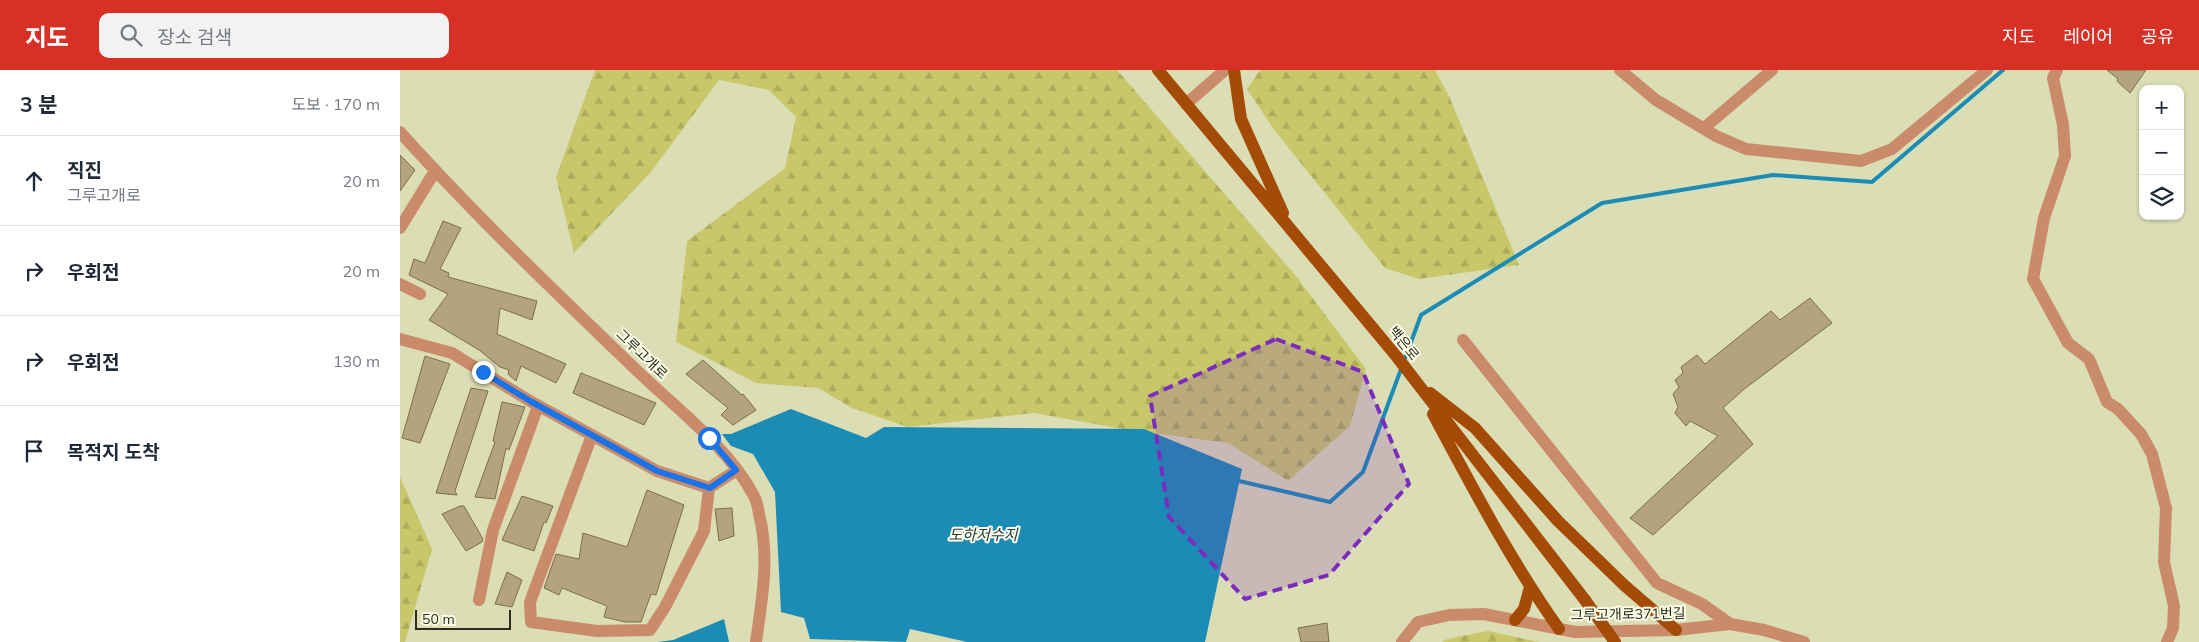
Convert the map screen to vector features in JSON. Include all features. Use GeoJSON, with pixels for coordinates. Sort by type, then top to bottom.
{"type":"FeatureCollection","features":[{"type":"Feature","properties":{"kind":"main road","name":"백은로"},"geometry":{"type":"LineString","coordinates":[[1158,70],[1397,357],[1585,600],[1615,642]]}},
{"type":"Feature","properties":{"kind":"main road"},"geometry":{"type":"LineString","coordinates":[[1234,70],[1241,119],[1290,229]]}},
{"type":"Feature","properties":{"kind":"main road"},"geometry":{"type":"LineString","coordinates":[[1413,378],[1478,498],[1530,586],[1560,629]]}},
{"type":"Feature","properties":{"kind":"main road"},"geometry":{"type":"LineString","coordinates":[[1413,378],[1475,428],[1558,521],[1624,585],[1676,630]]}},
{"type":"Feature","properties":{"kind":"main road"},"geometry":{"type":"LineString","coordinates":[[1515,620],[1524,609],[1530,586]]}},
{"type":"Feature","properties":{"kind":"street"},"geometry":{"type":"LineString","coordinates":[[1186,104],[1224,70]]}},
{"type":"Feature","properties":{"kind":"street"},"geometry":{"type":"LineString","coordinates":[[1620,70],[1656,100],[1704,128],[1746,149],[1862,161],[1892,149],[1987,70]]}},
{"type":"Feature","properties":{"kind":"street"},"geometry":{"type":"LineString","coordinates":[[1704,128],[1772,70]]}},
{"type":"Feature","properties":{"kind":"street"},"geometry":{"type":"LineString","coordinates":[[2057,70],[2053,78],[2063,125],[2065,156],[2044,218],[2033,279],[2068,343],[2089,359],[2107,402],[2118,409],[2140,434],[2152,454],[2166,508],[2164,562],[2174,606],[2172,628],[2167,642]]}},
{"type":"Feature","properties":{"kind":"street","name":"그루고개로"},"geometry":{"type":"LineString","coordinates":[[400,132],[435,171],[628,362],[709,438],[736,470],[755,497],[762,524],[765,568],[756,642]]}},
{"type":"Feature","properties":{"kind":"street"},"geometry":{"type":"LineString","coordinates":[[400,228],[435,171]]}},
{"type":"Feature","properties":{"kind":"street"},"geometry":{"type":"LineString","coordinates":[[400,284],[420,294]]}},
{"type":"Feature","properties":{"kind":"street"},"geometry":{"type":"LineString","coordinates":[[400,339],[452,353],[538,406],[657,471],[710,488]]}},
{"type":"Feature","properties":{"kind":"street"},"geometry":{"type":"LineString","coordinates":[[1463,340],[1657,583],[1702,604],[1730,624]]}},
{"type":"Feature","properties":{"kind":"street"},"geometry":{"type":"LineString","coordinates":[[479,600],[493,530],[538,406]]}},
{"type":"Feature","properties":{"kind":"street"},"geometry":{"type":"LineString","coordinates":[[592,435],[530,602],[531,622],[597,631],[634,632],[650,630],[665,607],[704,531],[710,488],[736,470]]}},
{"type":"Feature","properties":{"kind":"street","name":"그루고개로371번길"},"geometry":{"type":"LineString","coordinates":[[1402,642],[1418,622],[1449,615],[1484,614],[1576,632],[1676,630],[1730,624],[1764,630],[1804,642]]}},
{"type":"Feature","properties":{"kind":"highlighted area"},"geometry":{"type":"Polygon","coordinates":[[[1276,339],[1363,372],[1409,484],[1329,575],[1245,599],[1169,517],[1150,396],[1276,339]]]}},
{"type":"Feature","properties":{"kind":"green space"},"geometry":{"type":"Polygon","coordinates":[[[595,70],[1117,70],[1296,276],[1366,369],[1350,426],[1288,481],[1228,443],[1123,429],[1034,413],[908,427],[852,408],[818,388],[756,383],[676,342],[687,241],[785,168],[796,117],[769,90],[719,80],[651,172],[574,253],[556,177],[595,70]]]}},
{"type":"Feature","properties":{"kind":"green space"},"geometry":{"type":"Polygon","coordinates":[[[1260,70],[1435,70],[1449,96],[1519,265],[1419,279],[1385,268],[1275,131],[1247,89],[1260,70]]]}},
{"type":"Feature","properties":{"kind":"green space"},"geometry":{"type":"Polygon","coordinates":[[[400,477],[432,549],[405,642],[400,642],[400,477]]]}},
{"type":"Feature","properties":{"kind":"green space"},"geometry":{"type":"Polygon","coordinates":[[[1488,631],[1539,642],[1442,642],[1447,639],[1488,631]]]}},
{"type":"Feature","properties":{"kind":"water","name":"도하저수지"},"geometry":{"type":"Polygon","coordinates":[[[791,409],[866,438],[884,427],[1144,429],[1242,469],[1205,642],[967,642],[910,629],[906,642],[810,639],[804,618],[781,612],[775,492],[753,454],[731,446],[722,434],[731,434],[791,409]]]}},
{"type":"Feature","properties":{"kind":"water"},"geometry":{"type":"Polygon","coordinates":[[[724,619],[729,642],[657,642],[673,640],[724,619]]]}},
{"type":"Feature","properties":{"kind":"building"},"geometry":{"type":"Polygon","coordinates":[[[2107,70],[2146,70],[2130,93],[2107,70]]]}},
{"type":"Feature","properties":{"kind":"building"},"geometry":{"type":"Polygon","coordinates":[[[400,155],[415,170],[400,191],[400,155]]]}},
{"type":"Feature","properties":{"kind":"building"},"geometry":{"type":"Polygon","coordinates":[[[443,221],[461,228],[440,269],[449,273],[448,277],[537,301],[532,320],[500,308],[497,334],[566,364],[556,383],[521,366],[516,381],[508,374],[509,370],[500,367],[479,350],[429,320],[448,294],[409,275],[414,259],[425,263],[443,221]]]}},
{"type":"Feature","properties":{"kind":"building"},"geometry":{"type":"Polygon","coordinates":[[[1810,298],[1832,323],[1743,390],[1723,408],[1753,444],[1653,535],[1630,518],[1718,436],[1690,421],[1686,426],[1675,413],[1678,407],[1673,394],[1679,387],[1675,380],[1683,373],[1681,367],[1697,355],[1705,364],[1771,311],[1780,320],[1810,298]]]}},
{"type":"Feature","properties":{"kind":"building"},"geometry":{"type":"Polygon","coordinates":[[[425,356],[450,364],[420,443],[402,438],[425,356]]]}},
{"type":"Feature","properties":{"kind":"building"},"geometry":{"type":"Polygon","coordinates":[[[703,360],[743,394],[756,410],[733,425],[721,415],[728,408],[686,374],[703,360]]]}},
{"type":"Feature","properties":{"kind":"building"},"geometry":{"type":"Polygon","coordinates":[[[581,373],[656,403],[644,425],[573,393],[581,373]]]}},
{"type":"Feature","properties":{"kind":"building"},"geometry":{"type":"Polygon","coordinates":[[[471,388],[488,391],[455,491],[457,495],[436,493],[471,388]]]}},
{"type":"Feature","properties":{"kind":"building"},"geometry":{"type":"Polygon","coordinates":[[[502,402],[525,407],[509,450],[506,448],[495,499],[475,497],[495,442],[493,441],[502,402]]]}},
{"type":"Feature","properties":{"kind":"building"},"geometry":{"type":"Polygon","coordinates":[[[647,490],[684,505],[656,595],[651,594],[641,622],[625,622],[604,617],[607,606],[562,588],[559,595],[544,588],[556,554],[579,559],[583,533],[627,547],[647,490]]]}},
{"type":"Feature","properties":{"kind":"building"},"geometry":{"type":"Polygon","coordinates":[[[522,496],[553,506],[546,523],[544,522],[534,551],[502,540],[522,496]]]}},
{"type":"Feature","properties":{"kind":"building"},"geometry":{"type":"Polygon","coordinates":[[[464,506],[483,539],[482,542],[466,551],[442,514],[464,506]]]}},
{"type":"Feature","properties":{"kind":"building"},"geometry":{"type":"Polygon","coordinates":[[[732,508],[734,536],[719,541],[715,509],[732,508]]]}},
{"type":"Feature","properties":{"kind":"building"},"geometry":{"type":"Polygon","coordinates":[[[507,572],[522,580],[512,607],[495,604],[507,572]]]}},
{"type":"Feature","properties":{"kind":"building"},"geometry":{"type":"Polygon","coordinates":[[[1327,623],[1329,642],[1301,642],[1298,628],[1327,623]]]}},
{"type":"Feature","properties":{"kind":"waterway"},"geometry":{"type":"LineString","coordinates":[[1239,481],[1330,502],[1363,472],[1421,315],[1602,203],[1773,175],[1872,182],[2003,70]]}},
{"type":"Feature","properties":{"kind":"route"},"geometry":{"type":"LineString","coordinates":[[483,372],[530,401],[657,471],[710,488],[736,470],[709,438]]}}]}
